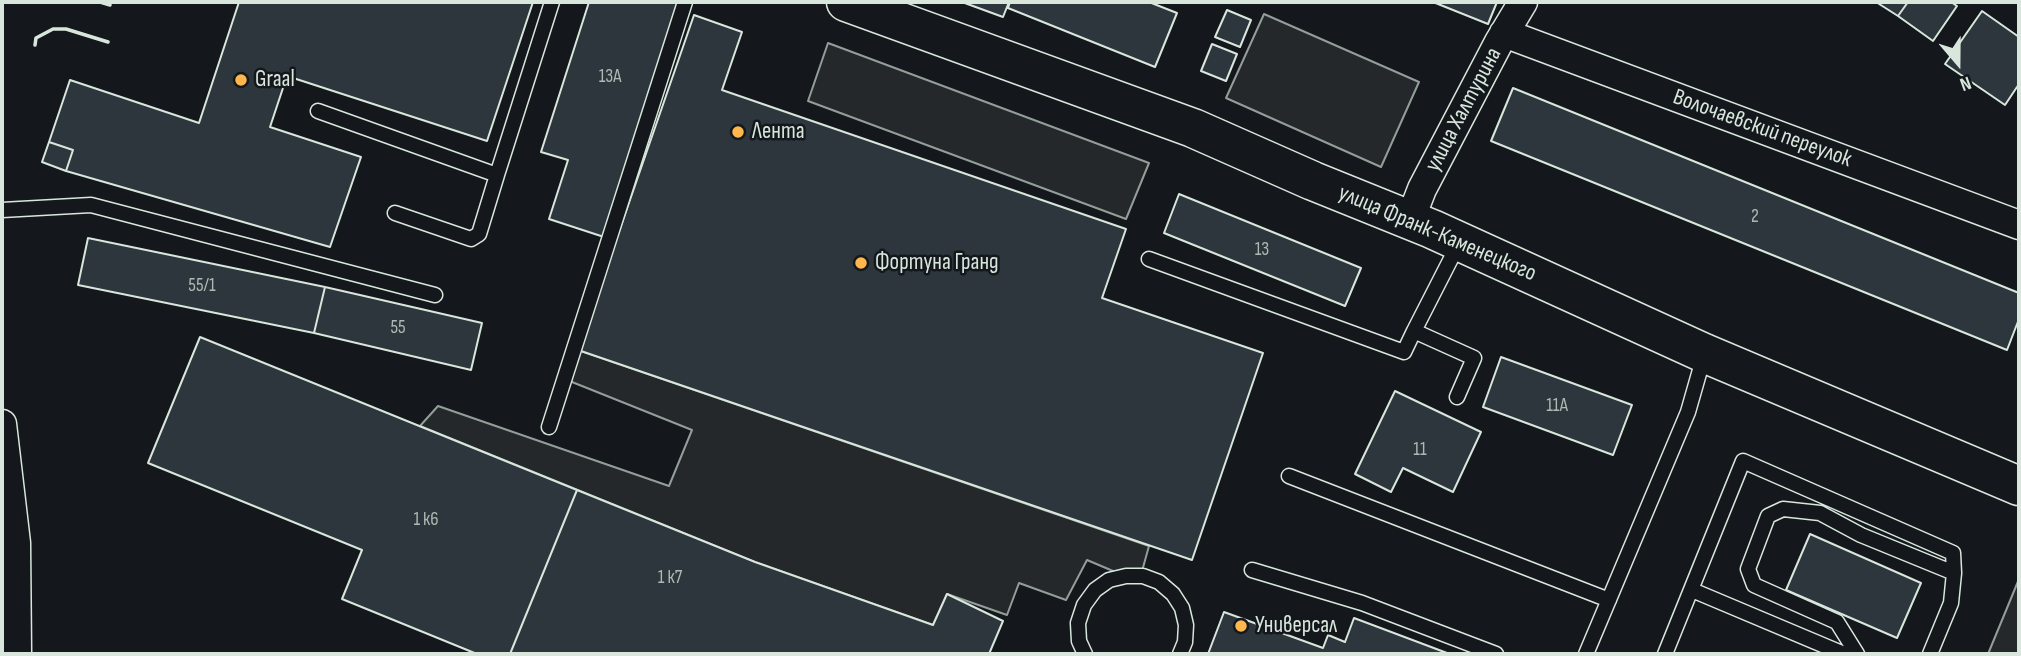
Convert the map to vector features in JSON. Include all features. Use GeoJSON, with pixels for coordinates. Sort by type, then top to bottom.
{"type":"FeatureCollection","features":[{"type":"Feature","properties":{"kind":"main road","name":"улица Франк-Каменецкого"},"geometry":{"type":"LineString","coordinates":[[846,2],[1193,128],[1460,242],[1704,353],[2019,486]]}},
{"type":"Feature","properties":{"kind":"street","name":"улица Халтурина"},"geometry":{"type":"LineString","coordinates":[[1409,220],[1422,189],[1523,2]]}},
{"type":"Feature","properties":{"kind":"street","name":"Волочаевский переулок"},"geometry":{"type":"LineString","coordinates":[[1504,33],[2019,225]]}},
{"type":"Feature","properties":{"kind":"street"},"geometry":{"type":"LineString","coordinates":[[2,424],[16,543],[17,654]]}},
{"type":"Feature","properties":{"kind":"lane"},"geometry":{"type":"LineString","coordinates":[[395,214],[471,239],[479,234],[552,2]]}},
{"type":"Feature","properties":{"kind":"lane"},"geometry":{"type":"LineString","coordinates":[[549,427],[685,2]]}},
{"type":"Feature","properties":{"kind":"lane"},"geometry":{"type":"LineString","coordinates":[[318,111],[497,175]]}},
{"type":"Feature","properties":{"kind":"lane"},"geometry":{"type":"LineString","coordinates":[[2,210],[90,205],[435,295]]}},
{"type":"Feature","properties":{"kind":"lane"},"geometry":{"type":"LineString","coordinates":[[1149,258],[1404,352],[1460,242]]}},
{"type":"Feature","properties":{"kind":"lane"},"geometry":{"type":"LineString","coordinates":[[1414,331],[1474,358],[1457,397]]}},
{"type":"Feature","properties":{"kind":"lane"},"geometry":{"type":"LineString","coordinates":[[1586,654],[1688,412],[1704,353]]}},
{"type":"Feature","properties":{"kind":"lane"},"geometry":{"type":"LineString","coordinates":[[1665,654],[1743,461],[1953,554],[1951,603],[1930,654]]}},
{"type":"Feature","properties":{"kind":"lane"},"geometry":{"type":"LineString","coordinates":[[1289,476],[1609,600]]}},
{"type":"Feature","properties":{"kind":"lane"},"geometry":{"type":"LineString","coordinates":[[1857,654],[1837,622],[1754,585],[1748,569],[1768,516],[1783,509],[1820,513],[1861,535],[1954,573]]}},
{"type":"Feature","properties":{"kind":"lane"},"geometry":{"type":"LineString","coordinates":[[1251,570],[1362,603],[1496,654]]}},
{"type":"Feature","properties":{"kind":"lane"},"geometry":{"type":"LineString","coordinates":[[1084,654],[1079,641],[1078,623],[1084,605],[1095,590],[1109,580],[1143,576],[1159,582],[1173,594],[1182,608],[1186,625],[1185,642],[1180,654]]}},
{"type":"Feature","properties":{"kind":"lane"},"geometry":{"type":"LineString","coordinates":[[1692,590],[1844,654]]}},
{"type":"Feature","properties":{"kind":"shaded area"},"geometry":{"type":"Polygon","coordinates":[[[1264,14],[1419,82],[1381,167],[1226,98],[1264,14]]]}},
{"type":"Feature","properties":{"kind":"shaded area"},"geometry":{"type":"Polygon","coordinates":[[[828,43],[1149,163],[1126,219],[808,101],[828,43]]]}},
{"type":"Feature","properties":{"kind":"shaded area"},"geometry":{"type":"Polygon","coordinates":[[[578,350],[1149,546],[1139,582],[1087,560],[1066,600],[1019,583],[1007,615],[947,594],[933,625],[755,562],[420,426],[438,406],[669,486],[692,430],[567,380],[578,350]]]}},
{"type":"Feature","properties":{"kind":"shaded area"},"geometry":{"type":"Polygon","coordinates":[[[2019,579],[2019,654],[1988,654],[2019,579]]]}},
{"type":"Feature","properties":{"kind":"building"},"geometry":{"type":"Polygon","coordinates":[[[239,2],[533,2],[487,141],[287,76],[270,127],[361,157],[330,247],[66,171],[73,150],[49,142],[70,80],[199,123],[239,2]]]}},
{"type":"Feature","properties":{"kind":"building"},"geometry":{"type":"Polygon","coordinates":[[[589,2],[680,2],[604,237],[549,219],[568,160],[541,152],[589,2]]]}},
{"type":"Feature","properties":{"kind":"building"},"geometry":{"type":"Polygon","coordinates":[[[962,2],[1009,2],[1003,17],[962,2]]]}},
{"type":"Feature","properties":{"kind":"building"},"geometry":{"type":"Polygon","coordinates":[[[1010,2],[1149,2],[1177,13],[1155,67],[1008,8],[1010,2]]]}},
{"type":"Feature","properties":{"kind":"building"},"geometry":{"type":"Polygon","coordinates":[[[1433,2],[1497,2],[1488,24],[1433,2]]]}},
{"type":"Feature","properties":{"kind":"building"},"geometry":{"type":"Polygon","coordinates":[[[1876,2],[1908,2],[1898,16],[1876,2]]]}},
{"type":"Feature","properties":{"kind":"building"},"geometry":{"type":"Polygon","coordinates":[[[1908,2],[1951,2],[1957,6],[1933,41],[1898,16],[1908,2]]]}},
{"type":"Feature","properties":{"kind":"building"},"geometry":{"type":"Polygon","coordinates":[[[1227,10],[1251,20],[1240,47],[1215,37],[1227,10]]]}},
{"type":"Feature","properties":{"kind":"building"},"geometry":{"type":"Polygon","coordinates":[[[1982,11],[2019,37],[2019,84],[2005,105],[1945,64],[1982,11]]]}},
{"type":"Feature","properties":{"kind":"building","name":"Фортуна Гранд"},"geometry":{"type":"Polygon","coordinates":[[[694,15],[742,32],[722,90],[1126,229],[1102,298],[1263,353],[1192,560],[578,350],[694,15]]]}},
{"type":"Feature","properties":{"kind":"building"},"geometry":{"type":"Polygon","coordinates":[[[1212,44],[1237,54],[1226,81],[1201,71],[1212,44]]]}},
{"type":"Feature","properties":{"kind":"building"},"geometry":{"type":"Polygon","coordinates":[[[1513,88],[2019,293],[2019,319],[2007,350],[1491,141],[1513,88]]]}},
{"type":"Feature","properties":{"kind":"building"},"geometry":{"type":"Polygon","coordinates":[[[49,142],[73,150],[66,171],[42,162],[49,142]]]}},
{"type":"Feature","properties":{"kind":"building"},"geometry":{"type":"Polygon","coordinates":[[[1179,194],[1361,268],[1345,306],[1164,233],[1179,194]]]}},
{"type":"Feature","properties":{"kind":"building"},"geometry":{"type":"Polygon","coordinates":[[[88,238],[325,287],[314,333],[78,285],[88,238]]]}},
{"type":"Feature","properties":{"kind":"building"},"geometry":{"type":"Polygon","coordinates":[[[325,287],[482,323],[471,370],[314,333],[325,287]]]}},
{"type":"Feature","properties":{"kind":"building"},"geometry":{"type":"Polygon","coordinates":[[[200,337],[577,490],[510,654],[477,654],[342,599],[362,550],[148,463],[200,337]]]}},
{"type":"Feature","properties":{"kind":"building"},"geometry":{"type":"Polygon","coordinates":[[[1501,357],[1632,405],[1613,455],[1483,407],[1501,357]]]}},
{"type":"Feature","properties":{"kind":"building"},"geometry":{"type":"Polygon","coordinates":[[[1395,391],[1481,432],[1453,492],[1403,468],[1391,492],[1355,474],[1395,391]]]}},
{"type":"Feature","properties":{"kind":"building"},"geometry":{"type":"Polygon","coordinates":[[[577,490],[755,562],[933,625],[947,594],[1003,621],[989,654],[510,654],[577,490]]]}},
{"type":"Feature","properties":{"kind":"building"},"geometry":{"type":"Polygon","coordinates":[[[1810,534],[1921,583],[1897,638],[1786,590],[1810,534]]]}},
{"type":"Feature","properties":{"kind":"building","name":"Универсал"},"geometry":{"type":"Polygon","coordinates":[[[1224,612],[1323,648],[1328,635],[1345,642],[1354,618],[1447,654],[1208,654],[1224,612]]]}},
{"type":"Feature","properties":{"kind":"wall"},"geometry":{"type":"LineString","coordinates":[[100,2],[110,5]]}},
{"type":"Feature","properties":{"kind":"wall"},"geometry":{"type":"LineString","coordinates":[[35,45],[36,38],[53,29],[66,29],[108,42]]}},
{"type":"Feature","properties":{"kind":"place","name":"Graal"},"geometry":{"type":"Point","coordinates":[241,80]}},
{"type":"Feature","properties":{"kind":"place","name":"Лента"},"geometry":{"type":"Point","coordinates":[738,132]}},
{"type":"Feature","properties":{"kind":"place","name":"Фортуна Гранд"},"geometry":{"type":"Point","coordinates":[861,263]}},
{"type":"Feature","properties":{"kind":"place","name":"Универсал"},"geometry":{"type":"Point","coordinates":[1241,626]}}]}
